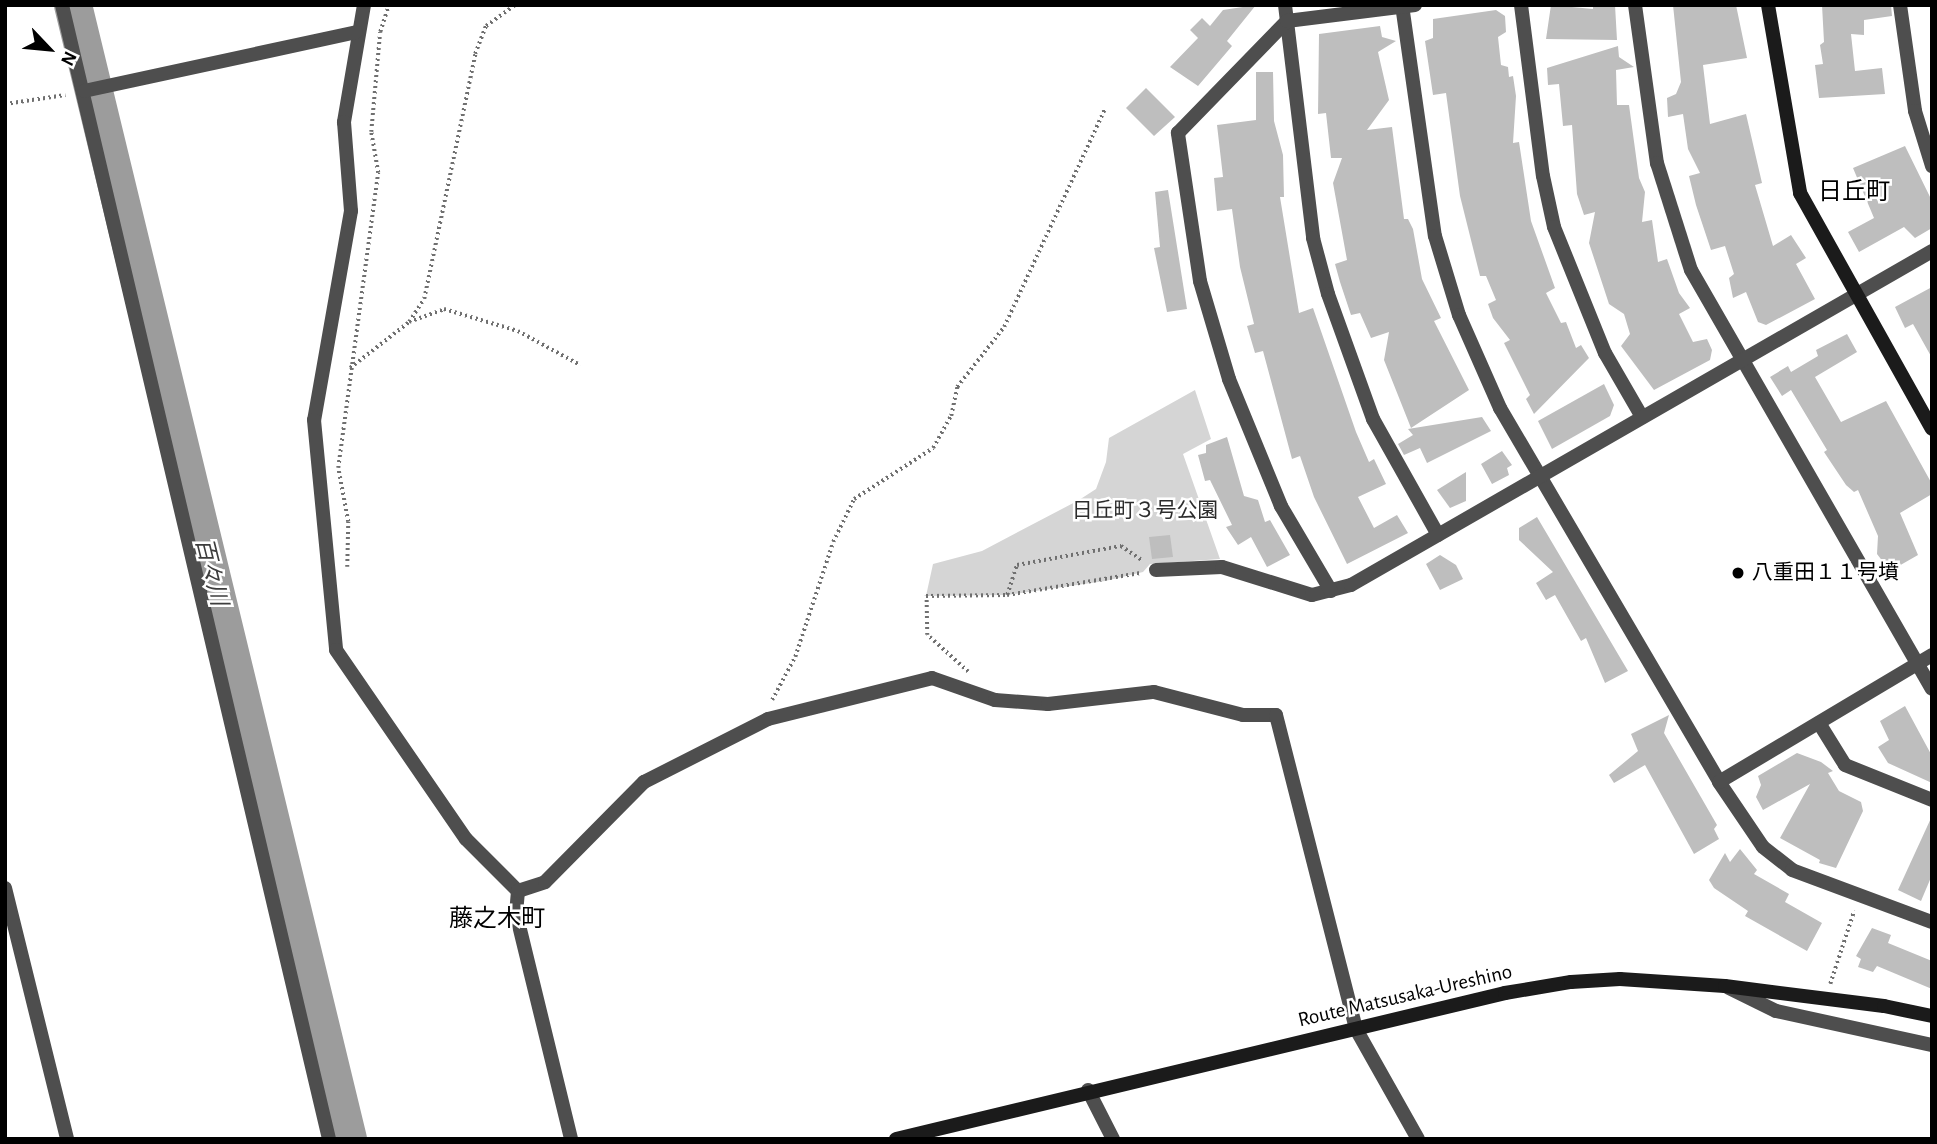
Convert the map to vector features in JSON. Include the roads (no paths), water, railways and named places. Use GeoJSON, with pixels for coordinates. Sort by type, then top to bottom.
{"type":"FeatureCollection","features":[{"type":"Feature","properties":{"kind":"main road"},"geometry":{"type":"LineString","coordinates":[[1768,5],[1800,193],[1853,295],[1932,429]]}},
{"type":"Feature","properties":{"kind":"main road","name":"Route Matsusaka-Ureshino"},"geometry":{"type":"LineString","coordinates":[[896,1139],[1088,1090],[1505,993],[1572,982],[1620,979],[1725,986],[1884,1006],[1932,1016]]}},
{"type":"Feature","properties":{"kind":"street"},"geometry":{"type":"LineString","coordinates":[[62,5],[85,91],[328,1139]]}},
{"type":"Feature","properties":{"kind":"street"},"geometry":{"type":"LineString","coordinates":[[364,5],[356,32],[344,122],[351,211],[314,420],[336,650],[466,839],[518,891],[516,914],[571,1139]]}},
{"type":"Feature","properties":{"kind":"street"},"geometry":{"type":"LineString","coordinates":[[1285,5],[1313,237],[1328,294],[1373,419],[1438,535]]}},
{"type":"Feature","properties":{"kind":"street"},"geometry":{"type":"LineString","coordinates":[[1521,5],[1543,176],[1557,239],[1605,353],[1642,417]]}},
{"type":"Feature","properties":{"kind":"street"},"geometry":{"type":"LineString","coordinates":[[1635,5],[1657,163],[1671,215],[1699,288],[1932,689]]}},
{"type":"Feature","properties":{"kind":"street"},"geometry":{"type":"LineString","coordinates":[[1900,5],[1922,147],[1932,166]]}},
{"type":"Feature","properties":{"kind":"street"},"geometry":{"type":"LineString","coordinates":[[1331,591],[1281,506],[1228,379],[1200,281],[1178,133],[1287,21],[1406,6],[1429,210],[1442,264],[1477,359],[1540,476],[1747,827],[1778,862],[1859,896],[1932,922]]}},
{"type":"Feature","properties":{"kind":"street"},"geometry":{"type":"LineString","coordinates":[[85,91],[356,32]]}},
{"type":"Feature","properties":{"kind":"street"},"geometry":{"type":"LineString","coordinates":[[1156,570],[1222,567],[1312,595],[1351,585],[1932,251]]}},
{"type":"Feature","properties":{"kind":"street"},"geometry":{"type":"LineString","coordinates":[[1719,782],[1932,655]]}},
{"type":"Feature","properties":{"kind":"street"},"geometry":{"type":"LineString","coordinates":[[518,891],[545,882],[644,782],[768,719],[933,678],[995,700],[1048,704],[1154,692],[1243,715],[1276,715],[1356,1029],[1418,1139]]}},
{"type":"Feature","properties":{"kind":"street"},"geometry":{"type":"LineString","coordinates":[[1819,723],[1845,765],[1932,800]]}},
{"type":"Feature","properties":{"kind":"street"},"geometry":{"type":"LineString","coordinates":[[5,888],[67,1139]]}},
{"type":"Feature","properties":{"kind":"street"},"geometry":{"type":"LineString","coordinates":[[1725,986],[1776,1011],[1932,1045]]}},
{"type":"Feature","properties":{"kind":"street"},"geometry":{"type":"LineString","coordinates":[[1088,1090],[1113,1139]]}},
{"type":"Feature","properties":{"kind":"waterway","name":"百々川"},"geometry":{"type":"LineString","coordinates":[[73,5],[348,1139]]}},
{"type":"Feature","properties":{"kind":"place","name":"八重田１１号墳"},"geometry":{"type":"Point","coordinates":[1738,573]}},
{"type":"Feature","properties":{"kind":"district","name":"日丘町"},"geometry":{"type":"Point","coordinates":[1854,193]}},
{"type":"Feature","properties":{"kind":"district","name":"藤之木町"},"geometry":{"type":"Point","coordinates":[497,920]}},
{"type":"Feature","properties":{"kind":"park label","name":"日丘町３号公園"},"geometry":{"type":"Point","coordinates":[1145,511]}}]}
